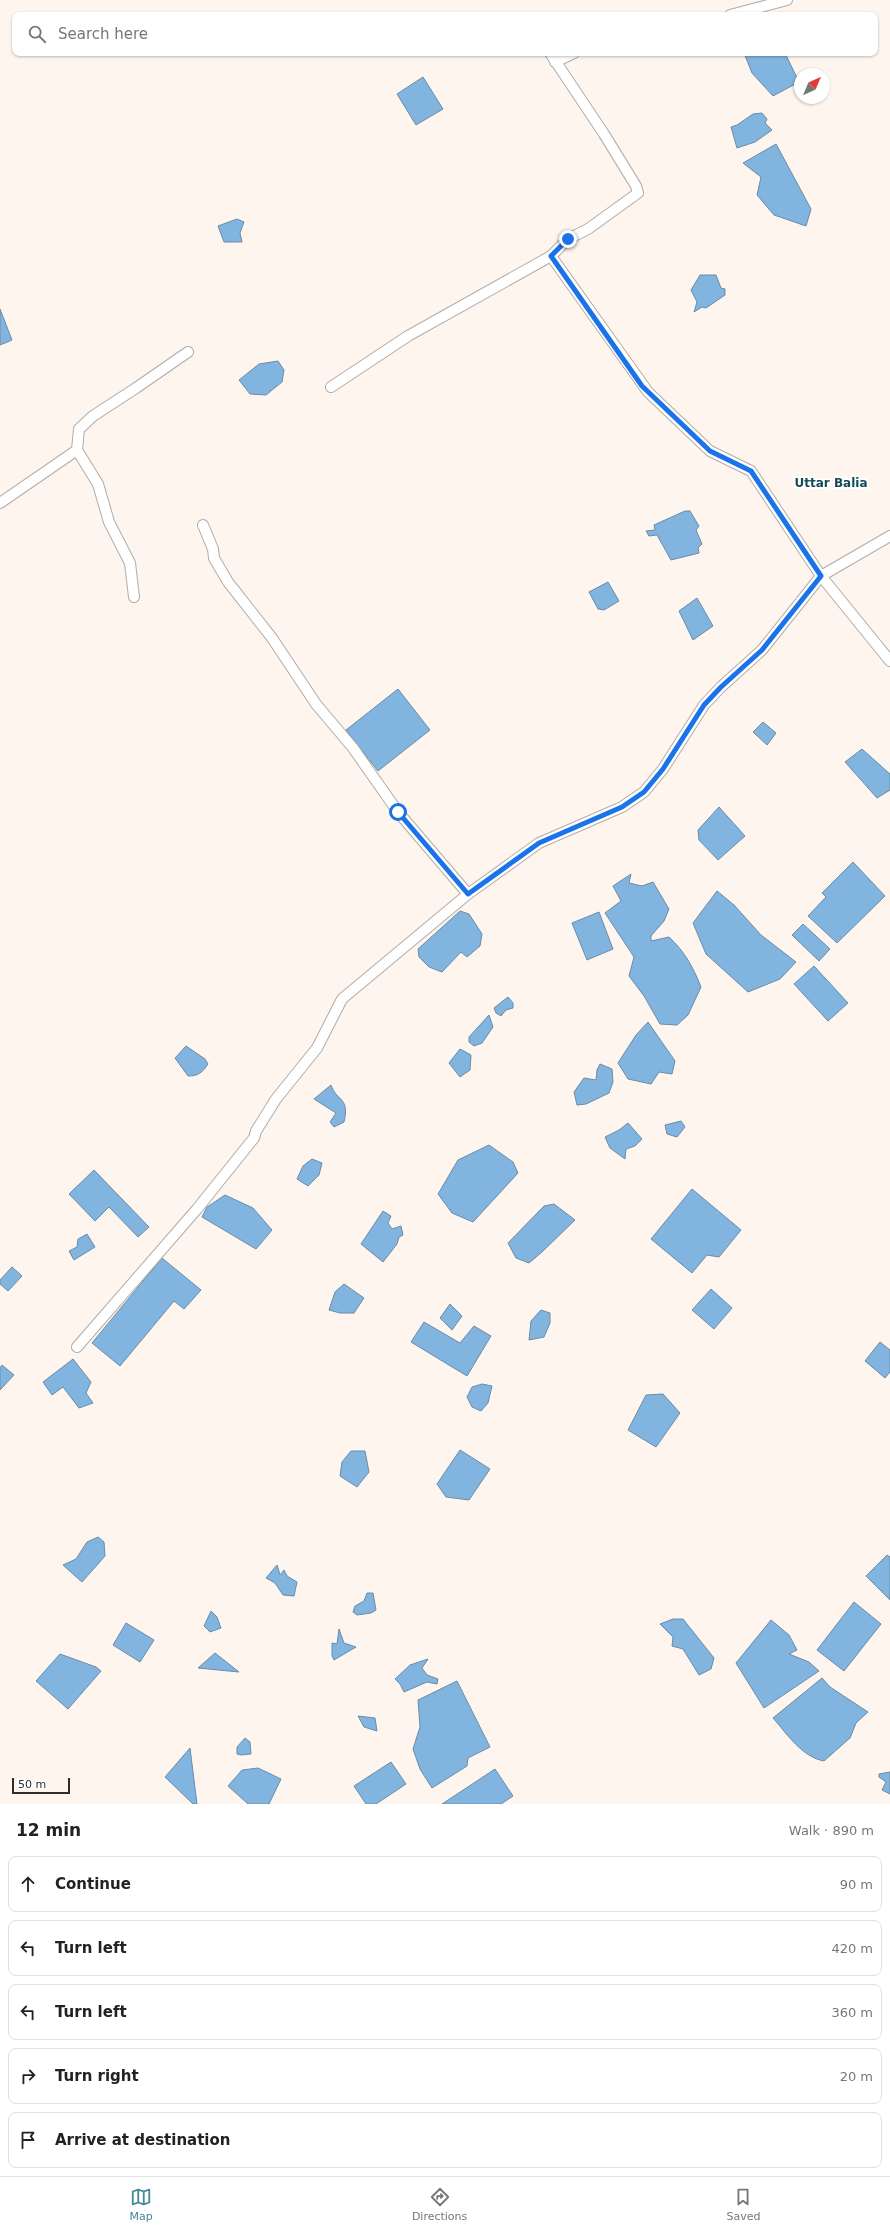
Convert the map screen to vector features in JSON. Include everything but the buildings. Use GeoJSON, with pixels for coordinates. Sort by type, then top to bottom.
{"type":"FeatureCollection","features":[{"type":"Feature","properties":{"kind":"street"},"geometry":{"type":"LineString","coordinates":[[741,12],[786,0]]}},
{"type":"Feature","properties":{"kind":"street"},"geometry":{"type":"LineString","coordinates":[[331,387],[408,336],[551,256],[568,239],[588,229],[638,193],[636,186],[604,134],[552,56]]}},
{"type":"Feature","properties":{"kind":"street"},"geometry":{"type":"LineString","coordinates":[[555,62],[568,56]]}},
{"type":"Feature","properties":{"kind":"street"},"geometry":{"type":"LineString","coordinates":[[551,256],[642,386],[710,451],[751,471],[821,576],[890,661]]}},
{"type":"Feature","properties":{"kind":"street"},"geometry":{"type":"LineString","coordinates":[[134,597],[130,563],[109,522],[98,484],[77,450],[80,429],[93,416],[188,352]]}},
{"type":"Feature","properties":{"kind":"street"},"geometry":{"type":"LineString","coordinates":[[0,503],[77,450]]}},
{"type":"Feature","properties":{"kind":"street"},"geometry":{"type":"LineString","coordinates":[[203,525],[213,549],[214,558],[228,582],[272,638],[316,704],[353,748],[398,812],[468,894]]}},
{"type":"Feature","properties":{"kind":"street"},"geometry":{"type":"LineString","coordinates":[[77,1347],[197,1209],[254,1138],[256,1131],[276,1099],[318,1048],[342,999],[468,894],[539,843],[622,807],[644,792],[663,769],[704,705],[721,687],[762,650],[821,576],[890,536]]}},
{"type":"Feature","properties":{"kind":"water"},"geometry":{"type":"Polygon","coordinates":[[[745,56],[786,56],[794,72],[794,85],[773,96],[752,73],[745,56]]]}},
{"type":"Feature","properties":{"kind":"water"},"geometry":{"type":"Polygon","coordinates":[[[423,77],[443,109],[416,125],[397,94],[423,77]]]}},
{"type":"Feature","properties":{"kind":"water"},"geometry":{"type":"Polygon","coordinates":[[[762,113],[767,119],[765,123],[772,130],[755,142],[737,148],[731,127],[737,125],[753,114],[762,113]]]}},
{"type":"Feature","properties":{"kind":"water"},"geometry":{"type":"Polygon","coordinates":[[[776,144],[811,209],[806,226],[774,215],[757,195],[761,177],[743,163],[776,144]]]}},
{"type":"Feature","properties":{"kind":"water"},"geometry":{"type":"Polygon","coordinates":[[[237,219],[244,222],[240,233],[242,242],[224,242],[218,226],[237,219]]]}},
{"type":"Feature","properties":{"kind":"water"},"geometry":{"type":"Polygon","coordinates":[[[700,275],[716,275],[721,288],[725,289],[725,295],[706,308],[702,307],[694,312],[697,302],[691,290],[700,275]]]}},
{"type":"Feature","properties":{"kind":"water"},"geometry":{"type":"Polygon","coordinates":[[[0,309],[12,340],[0,345],[0,309]]]}},
{"type":"Feature","properties":{"kind":"water"},"geometry":{"type":"Polygon","coordinates":[[[278,361],[284,370],[282,382],[266,395],[250,394],[239,380],[259,364],[278,361]]]}},
{"type":"Feature","properties":{"kind":"water"},"geometry":{"type":"Polygon","coordinates":[[[685,511],[690,511],[699,526],[696,530],[702,544],[698,548],[699,553],[671,560],[657,535],[649,536],[646,531],[655,530],[654,525],[685,511]]]}},
{"type":"Feature","properties":{"kind":"water"},"geometry":{"type":"Polygon","coordinates":[[[608,582],[619,601],[604,610],[598,609],[589,592],[608,582]]]}},
{"type":"Feature","properties":{"kind":"water"},"geometry":{"type":"Polygon","coordinates":[[[697,598],[713,626],[693,640],[679,611],[697,598]]]}},
{"type":"Feature","properties":{"kind":"water"},"geometry":{"type":"Polygon","coordinates":[[[398,689],[430,730],[378,771],[346,730],[398,689]]]}},
{"type":"Feature","properties":{"kind":"water"},"geometry":{"type":"Polygon","coordinates":[[[763,722],[776,733],[767,745],[753,732],[763,722]]]}},
{"type":"Feature","properties":{"kind":"water"},"geometry":{"type":"Polygon","coordinates":[[[862,749],[890,774],[890,790],[877,798],[845,762],[862,749]]]}},
{"type":"Feature","properties":{"kind":"water"},"geometry":{"type":"Polygon","coordinates":[[[719,807],[745,836],[718,860],[699,840],[698,830],[719,807]]]}},
{"type":"Feature","properties":{"kind":"water"},"geometry":{"type":"Polygon","coordinates":[[[853,862],[885,896],[837,943],[808,916],[826,897],[822,893],[853,862]]]}},
{"type":"Feature","properties":{"kind":"water"},"geometry":{"type":"Polygon","coordinates":[[[631,874],[629,883],[642,886],[653,882],[669,909],[664,921],[651,936],[651,941],[669,937],[680,948],[688,960],[701,987],[688,1015],[677,1025],[660,1024],[644,996],[629,976],[634,957],[605,913],[621,901],[613,886],[631,874]]]}},
{"type":"Feature","properties":{"kind":"water"},"geometry":{"type":"Polygon","coordinates":[[[717,891],[734,905],[761,935],[796,962],[780,979],[748,992],[706,954],[693,923],[717,891]]]}},
{"type":"Feature","properties":{"kind":"water"},"geometry":{"type":"Polygon","coordinates":[[[460,911],[469,914],[482,934],[480,946],[467,957],[461,952],[442,972],[429,967],[419,957],[418,949],[460,911]]]}},
{"type":"Feature","properties":{"kind":"water"},"geometry":{"type":"Polygon","coordinates":[[[599,912],[613,949],[587,960],[572,923],[599,912]]]}},
{"type":"Feature","properties":{"kind":"water"},"geometry":{"type":"Polygon","coordinates":[[[803,924],[830,949],[819,961],[792,935],[803,924]]]}},
{"type":"Feature","properties":{"kind":"water"},"geometry":{"type":"Polygon","coordinates":[[[814,966],[848,1003],[828,1021],[794,984],[814,966]]]}},
{"type":"Feature","properties":{"kind":"water"},"geometry":{"type":"Polygon","coordinates":[[[508,997],[513,1003],[513,1008],[506,1010],[501,1016],[496,1013],[494,1008],[508,997]]]}},
{"type":"Feature","properties":{"kind":"water"},"geometry":{"type":"Polygon","coordinates":[[[489,1015],[493,1027],[482,1043],[474,1046],[469,1042],[469,1037],[489,1015]]]}},
{"type":"Feature","properties":{"kind":"water"},"geometry":{"type":"Polygon","coordinates":[[[648,1022],[675,1061],[672,1074],[659,1072],[651,1084],[628,1079],[618,1063],[636,1035],[648,1022]]]}},
{"type":"Feature","properties":{"kind":"water"},"geometry":{"type":"Polygon","coordinates":[[[186,1046],[205,1059],[208,1064],[202,1072],[197,1075],[188,1076],[175,1058],[186,1046]]]}},
{"type":"Feature","properties":{"kind":"water"},"geometry":{"type":"Polygon","coordinates":[[[460,1049],[471,1055],[470,1070],[460,1077],[449,1063],[460,1049]]]}},
{"type":"Feature","properties":{"kind":"water"},"geometry":{"type":"Polygon","coordinates":[[[600,1064],[612,1069],[613,1082],[609,1093],[586,1104],[577,1105],[574,1092],[584,1078],[596,1080],[597,1070],[600,1064]]]}},
{"type":"Feature","properties":{"kind":"water"},"geometry":{"type":"Polygon","coordinates":[[[331,1085],[336,1094],[342,1100],[345,1108],[344,1122],[334,1127],[330,1122],[336,1113],[314,1099],[331,1085]]]}},
{"type":"Feature","properties":{"kind":"water"},"geometry":{"type":"Polygon","coordinates":[[[681,1121],[685,1127],[677,1137],[667,1134],[665,1125],[681,1121]]]}},
{"type":"Feature","properties":{"kind":"water"},"geometry":{"type":"Polygon","coordinates":[[[628,1123],[642,1139],[635,1146],[626,1149],[625,1159],[610,1148],[605,1137],[619,1130],[628,1123]]]}},
{"type":"Feature","properties":{"kind":"water"},"geometry":{"type":"Polygon","coordinates":[[[489,1145],[513,1162],[518,1173],[473,1222],[452,1213],[438,1194],[458,1160],[489,1145]]]}},
{"type":"Feature","properties":{"kind":"water"},"geometry":{"type":"Polygon","coordinates":[[[312,1159],[322,1163],[319,1175],[308,1186],[297,1179],[303,1166],[312,1159]]]}},
{"type":"Feature","properties":{"kind":"water"},"geometry":{"type":"Polygon","coordinates":[[[94,1170],[149,1227],[138,1237],[109,1207],[95,1221],[69,1194],[94,1170]]]}},
{"type":"Feature","properties":{"kind":"water"},"geometry":{"type":"Polygon","coordinates":[[[692,1189],[741,1230],[719,1257],[707,1255],[692,1273],[651,1239],[692,1189]]]}},
{"type":"Feature","properties":{"kind":"water"},"geometry":{"type":"Polygon","coordinates":[[[225,1195],[253,1208],[272,1230],[256,1249],[202,1217],[207,1207],[225,1195]]]}},
{"type":"Feature","properties":{"kind":"water"},"geometry":{"type":"Polygon","coordinates":[[[554,1204],[575,1220],[529,1263],[516,1258],[508,1243],[544,1206],[554,1204]]]}},
{"type":"Feature","properties":{"kind":"water"},"geometry":{"type":"Polygon","coordinates":[[[383,1211],[391,1216],[388,1223],[392,1229],[401,1226],[403,1235],[399,1237],[397,1244],[383,1262],[361,1244],[383,1211]]]}},
{"type":"Feature","properties":{"kind":"water"},"geometry":{"type":"Polygon","coordinates":[[[87,1234],[95,1247],[74,1260],[69,1251],[77,1247],[78,1239],[87,1234]]]}},
{"type":"Feature","properties":{"kind":"water"},"geometry":{"type":"Polygon","coordinates":[[[162,1258],[201,1290],[184,1309],[174,1301],[120,1366],[92,1343],[162,1258]]]}},
{"type":"Feature","properties":{"kind":"water"},"geometry":{"type":"Polygon","coordinates":[[[12,1267],[22,1276],[8,1291],[0,1284],[0,1280],[12,1267]]]}},
{"type":"Feature","properties":{"kind":"water"},"geometry":{"type":"Polygon","coordinates":[[[344,1284],[364,1298],[354,1313],[340,1313],[329,1310],[335,1292],[344,1284]]]}},
{"type":"Feature","properties":{"kind":"water"},"geometry":{"type":"Polygon","coordinates":[[[711,1289],[732,1308],[714,1329],[692,1310],[711,1289]]]}},
{"type":"Feature","properties":{"kind":"water"},"geometry":{"type":"Polygon","coordinates":[[[450,1304],[462,1316],[452,1330],[440,1318],[450,1304]]]}},
{"type":"Feature","properties":{"kind":"water"},"geometry":{"type":"Polygon","coordinates":[[[541,1310],[550,1313],[550,1323],[544,1337],[529,1340],[531,1321],[541,1310]]]}},
{"type":"Feature","properties":{"kind":"water"},"geometry":{"type":"Polygon","coordinates":[[[424,1322],[460,1343],[474,1326],[491,1336],[467,1376],[411,1342],[424,1322]]]}},
{"type":"Feature","properties":{"kind":"water"},"geometry":{"type":"Polygon","coordinates":[[[880,1342],[890,1350],[890,1372],[885,1378],[865,1361],[880,1342]]]}},
{"type":"Feature","properties":{"kind":"water"},"geometry":{"type":"Polygon","coordinates":[[[73,1359],[91,1382],[86,1393],[93,1403],[79,1408],[63,1387],[52,1395],[43,1382],[73,1359]]]}},
{"type":"Feature","properties":{"kind":"water"},"geometry":{"type":"Polygon","coordinates":[[[2,1365],[14,1375],[0,1390],[0,1368],[2,1365]]]}},
{"type":"Feature","properties":{"kind":"water"},"geometry":{"type":"Polygon","coordinates":[[[482,1384],[492,1386],[488,1403],[481,1411],[472,1407],[467,1397],[472,1387],[482,1384]]]}},
{"type":"Feature","properties":{"kind":"water"},"geometry":{"type":"Polygon","coordinates":[[[663,1394],[680,1413],[656,1447],[628,1430],[646,1395],[663,1394]]]}},
{"type":"Feature","properties":{"kind":"water"},"geometry":{"type":"Polygon","coordinates":[[[460,1450],[490,1469],[469,1500],[446,1497],[437,1484],[460,1450]]]}},
{"type":"Feature","properties":{"kind":"water"},"geometry":{"type":"Polygon","coordinates":[[[351,1451],[365,1451],[369,1472],[357,1487],[340,1476],[342,1462],[351,1451]]]}},
{"type":"Feature","properties":{"kind":"water"},"geometry":{"type":"Polygon","coordinates":[[[98,1537],[104,1542],[105,1556],[82,1582],[63,1565],[76,1559],[87,1542],[98,1537]]]}},
{"type":"Feature","properties":{"kind":"water"},"geometry":{"type":"Polygon","coordinates":[[[887,1555],[890,1557],[890,1600],[866,1576],[887,1555]]]}},
{"type":"Feature","properties":{"kind":"water"},"geometry":{"type":"Polygon","coordinates":[[[277,1565],[280,1575],[284,1570],[287,1576],[297,1582],[294,1596],[283,1595],[275,1583],[266,1578],[277,1565]]]}},
{"type":"Feature","properties":{"kind":"water"},"geometry":{"type":"Polygon","coordinates":[[[367,1593],[373,1593],[376,1610],[371,1613],[357,1615],[353,1612],[355,1606],[364,1601],[367,1593]]]}},
{"type":"Feature","properties":{"kind":"water"},"geometry":{"type":"Polygon","coordinates":[[[854,1602],[881,1624],[844,1671],[817,1650],[854,1602]]]}},
{"type":"Feature","properties":{"kind":"water"},"geometry":{"type":"Polygon","coordinates":[[[211,1611],[217,1617],[221,1628],[210,1632],[204,1626],[211,1611]]]}},
{"type":"Feature","properties":{"kind":"water"},"geometry":{"type":"Polygon","coordinates":[[[673,1619],[683,1619],[714,1658],[711,1669],[699,1675],[683,1649],[672,1646],[673,1637],[660,1624],[673,1619]]]}},
{"type":"Feature","properties":{"kind":"water"},"geometry":{"type":"Polygon","coordinates":[[[771,1620],[789,1635],[797,1650],[789,1654],[809,1662],[819,1671],[764,1708],[736,1663],[771,1620]]]}},
{"type":"Feature","properties":{"kind":"water"},"geometry":{"type":"Polygon","coordinates":[[[126,1623],[154,1640],[140,1662],[113,1645],[126,1623]]]}},
{"type":"Feature","properties":{"kind":"water"},"geometry":{"type":"Polygon","coordinates":[[[339,1629],[344,1643],[356,1647],[334,1660],[332,1656],[332,1643],[337,1644],[339,1629]]]}},
{"type":"Feature","properties":{"kind":"water"},"geometry":{"type":"Polygon","coordinates":[[[215,1653],[239,1672],[198,1668],[215,1653]]]}},
{"type":"Feature","properties":{"kind":"water"},"geometry":{"type":"Polygon","coordinates":[[[60,1654],[96,1667],[101,1671],[68,1709],[36,1681],[60,1654]]]}},
{"type":"Feature","properties":{"kind":"water"},"geometry":{"type":"Polygon","coordinates":[[[428,1659],[422,1668],[427,1675],[438,1679],[437,1684],[427,1682],[404,1692],[400,1684],[395,1679],[410,1665],[428,1659]]]}},
{"type":"Feature","properties":{"kind":"water"},"geometry":{"type":"Polygon","coordinates":[[[822,1678],[830,1687],[868,1712],[856,1723],[850,1738],[824,1761],[816,1759],[802,1750],[789,1738],[773,1718],[822,1678]]]}},
{"type":"Feature","properties":{"kind":"water"},"geometry":{"type":"Polygon","coordinates":[[[457,1681],[490,1747],[468,1758],[467,1766],[432,1788],[420,1769],[413,1749],[420,1727],[418,1700],[457,1681]]]}},
{"type":"Feature","properties":{"kind":"water"},"geometry":{"type":"Polygon","coordinates":[[[358,1716],[375,1718],[377,1731],[364,1727],[358,1716]]]}},
{"type":"Feature","properties":{"kind":"water"},"geometry":{"type":"Polygon","coordinates":[[[245,1738],[250,1742],[251,1754],[237,1754],[237,1747],[245,1738]]]}},
{"type":"Feature","properties":{"kind":"water"},"geometry":{"type":"Polygon","coordinates":[[[190,1748],[197,1804],[193,1804],[165,1777],[190,1748]]]}},
{"type":"Feature","properties":{"kind":"water"},"geometry":{"type":"Polygon","coordinates":[[[391,1762],[406,1784],[376,1804],[366,1804],[354,1786],[391,1762]]]}},
{"type":"Feature","properties":{"kind":"water"},"geometry":{"type":"Polygon","coordinates":[[[258,1768],[281,1779],[269,1804],[248,1804],[228,1786],[242,1770],[258,1768]]]}},
{"type":"Feature","properties":{"kind":"water"},"geometry":{"type":"Polygon","coordinates":[[[495,1769],[513,1796],[501,1804],[442,1804],[495,1769]]]}},
{"type":"Feature","properties":{"kind":"water"},"geometry":{"type":"Polygon","coordinates":[[[890,1772],[890,1794],[882,1790],[886,1782],[879,1777],[879,1774],[890,1772]]]}},
{"type":"Feature","properties":{"kind":"district","name":"Uttar Balia"},"geometry":{"type":"Point","coordinates":[831,483]}},
{"type":"Feature","properties":{"kind":"route"},"geometry":{"type":"LineString","coordinates":[[398,812],[468,894],[539,843],[577,825],[622,807],[644,792],[663,769],[704,705],[721,687],[762,650],[821,576],[751,471],[710,451],[642,386],[551,256],[568,239]]}}]}
